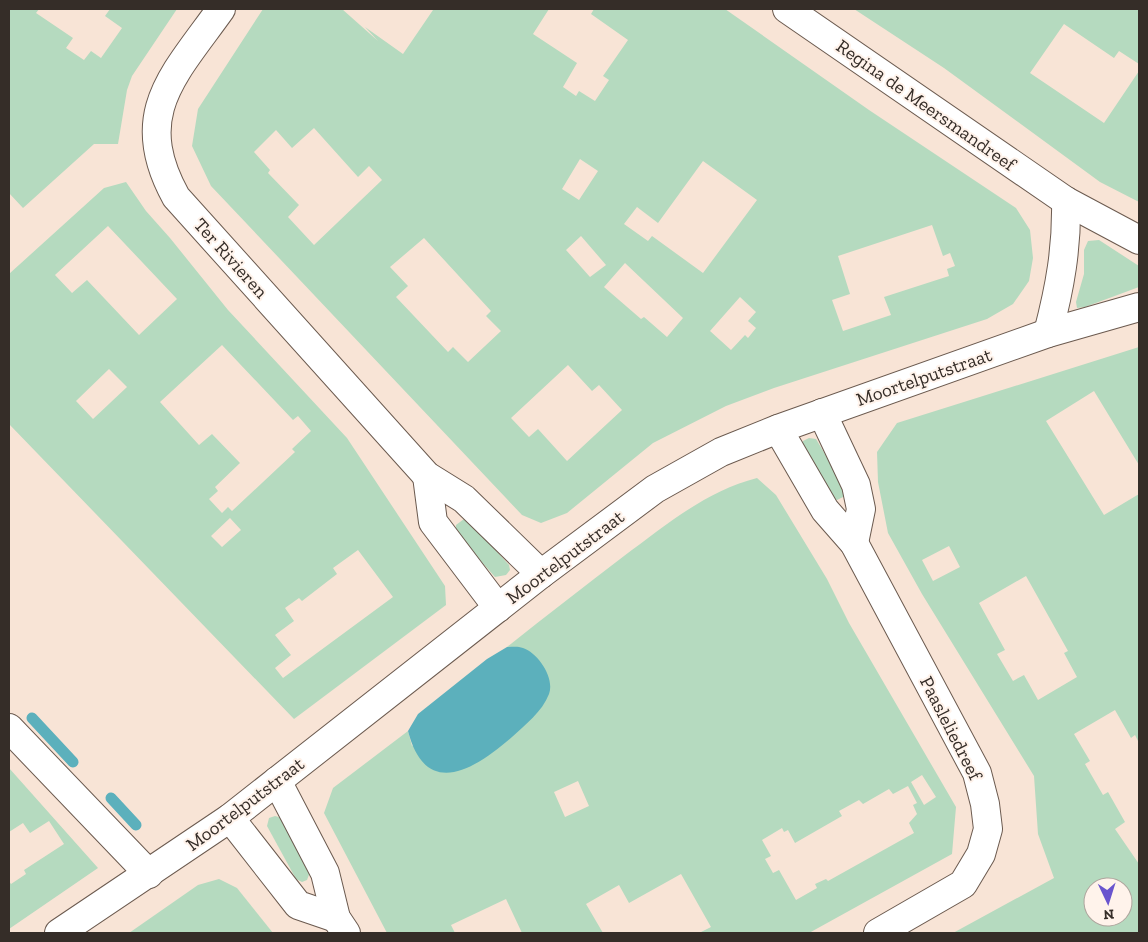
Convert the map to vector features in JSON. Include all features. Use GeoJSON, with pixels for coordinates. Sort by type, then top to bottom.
{"type":"FeatureCollection","features":[{"type":"Feature","properties":{"kind":"street","name":"Ter Rivieren"},"geometry":{"type":"LineString","coordinates":[[220,9],[170,80],[160,100],[156,126],[158,151],[164,175],[176,197],[426,476],[464,499],[541,574]]}},
{"type":"Feature","properties":{"kind":"street","name":"Regina de Meersmandreef"},"geometry":{"type":"LineString","coordinates":[[787,9],[1066,201],[1139,240]]}},
{"type":"Feature","properties":{"kind":"street"},"geometry":{"type":"LineString","coordinates":[[1048,333],[1060,289],[1067,239],[1066,201]]}},
{"type":"Feature","properties":{"kind":"street","name":"Moortelputstraat"},"geometry":{"type":"LineString","coordinates":[[59,933],[230,818],[541,574],[655,489],[720,452],[778,429],[1048,333],[1139,307]]}},
{"type":"Feature","properties":{"kind":"street"},"geometry":{"type":"LineString","coordinates":[[822,413],[856,485],[860,509],[854,543]]}},
{"type":"Feature","properties":{"kind":"street","name":"Paasleliedreef"},"geometry":{"type":"LineString","coordinates":[[778,429],[825,510],[854,543],[976,773],[986,804],[988,829],[981,854],[963,884],[878,933]]}},
{"type":"Feature","properties":{"kind":"street"},"geometry":{"type":"LineString","coordinates":[[426,476],[433,522],[498,608]]}},
{"type":"Feature","properties":{"kind":"street"},"geometry":{"type":"LineString","coordinates":[[9,728],[149,874]]}},
{"type":"Feature","properties":{"kind":"street"},"geometry":{"type":"LineString","coordinates":[[277,781],[325,873],[341,926]]}},
{"type":"Feature","properties":{"kind":"street"},"geometry":{"type":"LineString","coordinates":[[230,818],[298,905],[341,926]]}},
{"type":"Feature","properties":{"kind":"green space"},"geometry":{"type":"Polygon","coordinates":[[[9,9],[39,9],[36,13],[73,38],[66,48],[84,60],[91,51],[101,58],[122,28],[105,16],[110,9],[177,9],[132,76],[127,90],[118,144],[94,144],[23,208],[9,193],[9,9]]]}},
{"type":"Feature","properties":{"kind":"green space"},"geometry":{"type":"Polygon","coordinates":[[[263,9],[342,9],[378,41],[365,27],[403,54],[433,10],[431,9],[549,9],[533,34],[577,63],[563,87],[576,96],[579,91],[595,101],[609,80],[603,76],[628,40],[591,14],[594,9],[725,9],[869,110],[1016,208],[1030,230],[1033,258],[1029,281],[1013,304],[987,319],[774,388],[726,406],[653,443],[567,513],[541,523],[522,515],[211,186],[192,146],[198,109],[263,9]],[[314,128],[292,148],[276,130],[254,152],[270,170],[268,173],[299,205],[288,217],[314,245],[382,180],[369,166],[358,177],[314,128]],[[580,159],[562,189],[579,200],[598,171],[580,159]],[[703,161],[658,223],[637,207],[624,224],[648,241],[652,236],[703,273],[757,200],[703,161]],[[932,225],[838,256],[850,294],[832,300],[843,331],[891,315],[884,297],[949,276],[947,269],[955,266],[950,253],[943,256],[932,225]],[[581,236],[566,250],[590,277],[606,265],[581,236]],[[424,238],[390,267],[408,286],[396,297],[448,352],[453,347],[468,362],[501,331],[486,316],[491,311],[424,238]],[[625,263],[604,287],[641,319],[644,317],[667,337],[683,318],[625,263]],[[740,297],[710,331],[731,350],[745,335],[748,338],[756,328],[748,321],[756,312],[740,297]],[[568,365],[511,418],[529,437],[538,429],[567,461],[622,410],[599,385],[592,391],[568,365]]]}},
{"type":"Feature","properties":{"kind":"green space"},"geometry":{"type":"Polygon","coordinates":[[[854,9],[1139,9],[1139,64],[1119,51],[1114,58],[1064,24],[1030,73],[1104,123],[1139,71],[1139,202],[1100,182],[944,68],[854,9]]]}},
{"type":"Feature","properties":{"kind":"green space"},"geometry":{"type":"Polygon","coordinates":[[[126,182],[146,211],[228,310],[347,438],[445,586],[446,605],[294,719],[9,424],[9,274],[104,188],[126,182]],[[108,226],[55,275],[72,293],[87,280],[139,335],[177,299],[108,226]],[[222,345],[160,402],[199,445],[212,434],[240,463],[215,487],[218,491],[209,499],[222,513],[228,507],[232,511],[295,452],[292,449],[311,431],[298,416],[293,420],[222,345]],[[109,369],[76,401],[93,419],[127,387],[109,369]],[[230,518],[211,536],[222,547],[241,530],[230,518]],[[358,550],[333,568],[337,574],[302,601],[299,598],[285,608],[294,621],[275,635],[291,655],[275,668],[283,678],[393,597],[358,550]]]}},
{"type":"Feature","properties":{"kind":"green space"},"geometry":{"type":"Polygon","coordinates":[[[1099,240],[1139,266],[1139,287],[1085,307],[1077,308],[1076,302],[1084,274],[1084,250],[1088,241],[1099,240]]]}},
{"type":"Feature","properties":{"kind":"green space"},"geometry":{"type":"Polygon","coordinates":[[[1139,347],[1139,465],[1094,391],[1046,421],[1104,515],[1139,494],[1139,743],[1135,735],[1131,738],[1115,710],[1074,734],[1090,761],[1085,764],[1103,795],[1108,792],[1125,822],[1115,829],[1139,864],[1139,933],[953,933],[1054,878],[1038,834],[1034,776],[922,594],[888,533],[878,482],[877,452],[897,423],[1139,347]],[[949,546],[922,560],[933,581],[960,567],[949,546]],[[1026,576],[979,603],[1005,650],[997,654],[1013,681],[1024,675],[1038,700],[1077,677],[1064,653],[1068,651],[1026,576]]]}},
{"type":"Feature","properties":{"kind":"green space"},"geometry":{"type":"Polygon","coordinates":[[[809,438],[816,439],[847,491],[843,497],[837,500],[830,498],[802,447],[803,441],[809,438]]]}},
{"type":"Feature","properties":{"kind":"green space"},"geometry":{"type":"Polygon","coordinates":[[[757,478],[776,495],[827,579],[849,623],[956,807],[952,854],[809,933],[699,933],[711,927],[681,874],[629,903],[619,885],[586,904],[603,933],[522,933],[506,899],[451,925],[455,933],[387,933],[324,813],[333,788],[408,731],[412,746],[522,648],[507,647],[671,521],[704,500],[738,484],[757,478]],[[922,775],[911,782],[924,805],[936,797],[922,775]],[[578,781],[554,792],[565,817],[589,806],[578,781]],[[908,786],[893,794],[889,789],[863,804],[859,800],[839,811],[842,816],[795,843],[788,830],[784,832],[782,828],[762,840],[771,856],[765,859],[773,873],[779,870],[796,900],[817,888],[815,884],[826,879],[828,881],[914,833],[909,823],[917,814],[913,805],[917,803],[908,786]]]}},
{"type":"Feature","properties":{"kind":"green space"},"geometry":{"type":"Polygon","coordinates":[[[464,519],[471,523],[509,565],[510,570],[506,575],[495,577],[456,533],[456,525],[464,519]]]}},
{"type":"Feature","properties":{"kind":"green space"},"geometry":{"type":"Polygon","coordinates":[[[9,768],[98,868],[9,929],[9,881],[11,884],[26,874],[24,870],[64,844],[49,821],[30,833],[23,823],[9,832],[9,768]]]}},
{"type":"Feature","properties":{"kind":"green space"},"geometry":{"type":"Polygon","coordinates":[[[275,816],[282,818],[310,872],[307,880],[302,882],[296,879],[267,826],[269,818],[275,816]]]}},
{"type":"Feature","properties":{"kind":"green space"},"geometry":{"type":"Polygon","coordinates":[[[219,879],[237,888],[273,933],[129,933],[198,885],[219,879]]]}},
{"type":"Feature","properties":{"kind":"water"},"geometry":{"type":"Polygon","coordinates":[[[507,647],[519,647],[529,651],[544,667],[550,681],[550,688],[542,707],[512,737],[482,760],[467,768],[452,772],[439,772],[426,766],[416,752],[408,731],[418,714],[487,659],[507,647]]]}},
{"type":"Feature","properties":{"kind":"waterway"},"geometry":{"type":"LineString","coordinates":[[32,718],[73,762]]}},
{"type":"Feature","properties":{"kind":"waterway"},"geometry":{"type":"LineString","coordinates":[[111,798],[136,825]]}}]}
